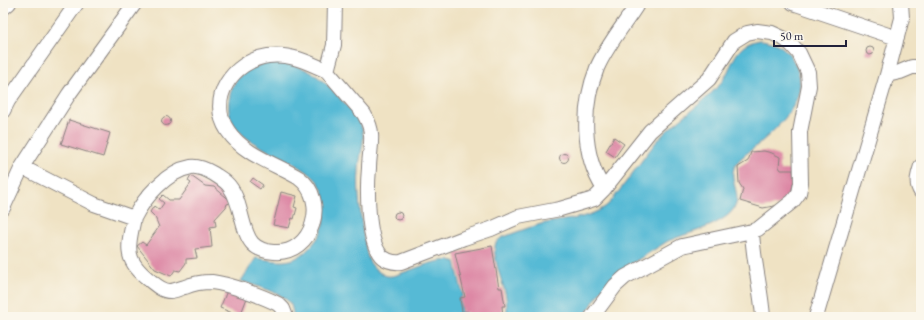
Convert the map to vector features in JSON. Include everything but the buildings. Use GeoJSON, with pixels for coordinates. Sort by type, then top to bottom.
{"type":"FeatureCollection","features":[{"type":"Feature","properties":{"kind":"street"},"geometry":{"type":"LineString","coordinates":[[3,8],[9,3]]}},
{"type":"Feature","properties":{"kind":"street"},"geometry":{"type":"LineString","coordinates":[[3,111],[77,3]]}},
{"type":"Feature","properties":{"kind":"street"},"geometry":{"type":"LineString","coordinates":[[3,208],[22,167],[69,94],[135,3]]}},
{"type":"Feature","properties":{"kind":"street"},"geometry":{"type":"LineString","coordinates":[[326,71],[334,45],[335,3]]}},
{"type":"Feature","properties":{"kind":"street"},"geometry":{"type":"LineString","coordinates":[[604,189],[598,179],[587,144],[586,113],[589,93],[598,67],[608,48],[638,3]]}},
{"type":"Feature","properties":{"kind":"street"},"geometry":{"type":"LineString","coordinates":[[793,3],[895,44],[918,68]]}},
{"type":"Feature","properties":{"kind":"street"},"geometry":{"type":"LineString","coordinates":[[816,317],[887,75],[902,18],[901,3]]}},
{"type":"Feature","properties":{"kind":"street"},"geometry":{"type":"LineString","coordinates":[[286,317],[283,309],[278,304],[223,284],[210,282],[196,283],[172,291],[167,291],[159,288],[144,276],[130,259],[129,246],[134,218],[140,205],[170,176],[191,167],[210,172],[224,180],[231,187],[237,199],[249,238],[258,248],[274,252],[284,252],[295,247],[304,240],[310,232],[314,220],[315,207],[312,192],[305,182],[249,151],[233,137],[227,130],[223,121],[220,103],[222,94],[228,80],[246,64],[269,56],[291,57],[309,63],[326,71],[364,114],[370,126],[371,150],[368,167],[368,205],[374,240],[382,257],[391,261],[401,262],[522,216],[560,209],[594,199],[604,189],[650,131],[709,79],[734,41],[747,33],[757,31],[772,33],[791,44],[802,58],[808,72],[809,86],[800,132],[800,184],[798,193],[793,201],[762,226],[752,231],[682,246],[625,277],[615,286],[592,317]]}},
{"type":"Feature","properties":{"kind":"street"},"geometry":{"type":"LineString","coordinates":[[887,75],[918,68]]}},
{"type":"Feature","properties":{"kind":"street"},"geometry":{"type":"LineString","coordinates":[[921,166],[917,181],[918,188],[921,192]]}},
{"type":"Feature","properties":{"kind":"street"},"geometry":{"type":"LineString","coordinates":[[22,167],[94,204],[134,218]]}},
{"type":"Feature","properties":{"kind":"street"},"geometry":{"type":"LineString","coordinates":[[752,231],[763,317]]}},
{"type":"Feature","properties":{"kind":"water"},"geometry":{"type":"Polygon","coordinates":[[[760,40],[776,44],[788,53],[794,62],[799,75],[800,87],[797,99],[783,120],[774,130],[741,158],[735,166],[733,178],[737,197],[733,209],[727,216],[713,224],[668,241],[622,270],[604,286],[583,317],[507,317],[506,295],[495,253],[496,243],[501,238],[526,229],[541,224],[582,217],[598,211],[607,205],[663,134],[712,93],[719,85],[739,52],[751,43],[760,40]]]}},
{"type":"Feature","properties":{"kind":"water"},"geometry":{"type":"Polygon","coordinates":[[[266,63],[282,63],[296,66],[318,77],[337,95],[357,117],[361,124],[363,131],[363,143],[359,179],[360,205],[364,240],[369,261],[384,275],[392,276],[436,262],[449,260],[455,261],[463,296],[459,298],[461,313],[466,313],[466,317],[294,317],[291,305],[282,296],[241,281],[256,258],[273,261],[287,261],[300,256],[321,233],[325,216],[325,205],[321,187],[311,175],[248,139],[236,128],[229,113],[230,95],[235,82],[248,70],[266,63]]]}}]}
